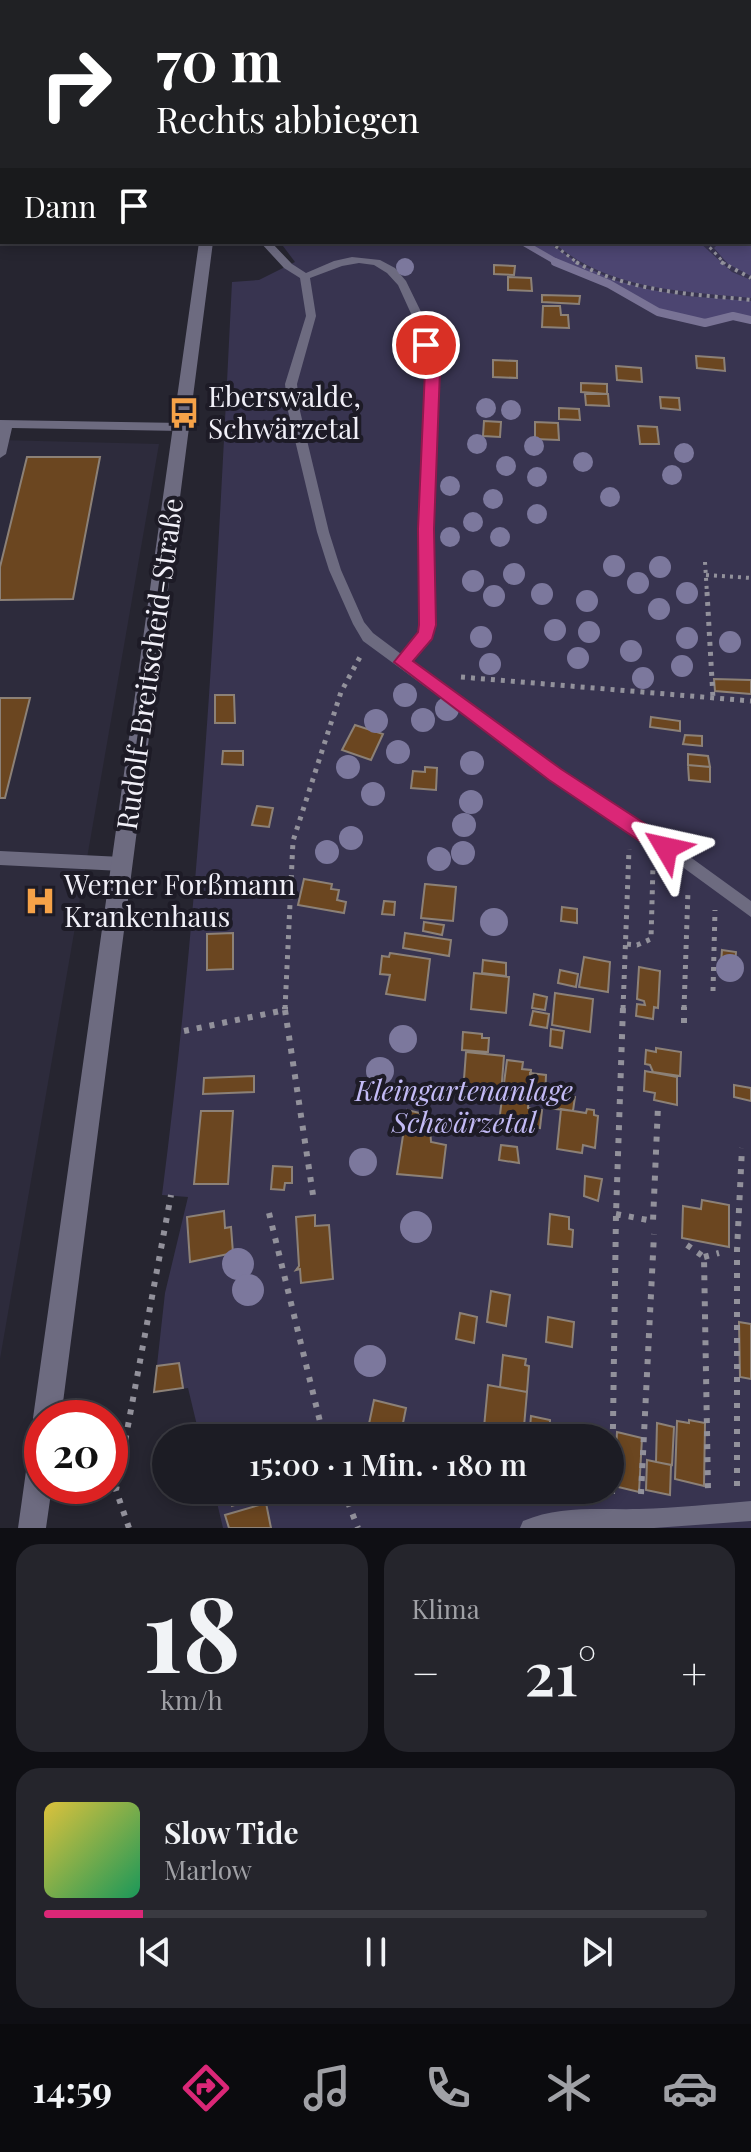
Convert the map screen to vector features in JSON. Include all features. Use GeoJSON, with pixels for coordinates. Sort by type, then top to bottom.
{"type":"FeatureCollection","features":[{"type":"Feature","properties":{"kind":"street","name":"Rudolf-Breitscheid-Straße"},"geometry":{"type":"LineString","coordinates":[[49,1400],[206,244]]}},
{"type":"Feature","properties":{"kind":"street"},"geometry":{"type":"LineString","coordinates":[[32,1528],[35,1504]]}},
{"type":"Feature","properties":{"kind":"lane"},"geometry":{"type":"LineString","coordinates":[[267,244],[288,266],[305,277],[311,316],[291,384],[294,411],[327,545],[359,624],[368,637],[555,774],[630,821],[751,910]]}},
{"type":"Feature","properties":{"kind":"lane"},"geometry":{"type":"LineString","coordinates":[[305,277],[358,260],[385,266],[402,282],[426,345],[432,370],[426,516],[428,625],[426,635],[402,662]]}},
{"type":"Feature","properties":{"kind":"lane"},"geometry":{"type":"LineString","coordinates":[[0,454],[4,424],[182,427]]}},
{"type":"Feature","properties":{"kind":"lane"},"geometry":{"type":"LineString","coordinates":[[0,858],[122,864]]}},
{"type":"Feature","properties":{"kind":"lane"},"geometry":{"type":"LineString","coordinates":[[530,1528],[566,1519],[641,1519],[744,1511]]}},
{"type":"Feature","properties":{"kind":"path"},"geometry":{"type":"LineString","coordinates":[[553,244],[576,261],[627,283],[679,294],[751,300]]}},
{"type":"Feature","properties":{"kind":"path"},"geometry":{"type":"LineString","coordinates":[[707,244],[721,262],[751,278]]}},
{"type":"Feature","properties":{"kind":"path"},"geometry":{"type":"LineString","coordinates":[[705,562],[713,698]]}},
{"type":"Feature","properties":{"kind":"path"},"geometry":{"type":"LineString","coordinates":[[706,575],[751,578]]}},
{"type":"Feature","properties":{"kind":"path"},"geometry":{"type":"LineString","coordinates":[[313,1195],[285,1010],[293,841],[341,692],[368,637]]}},
{"type":"Feature","properties":{"kind":"path"},"geometry":{"type":"LineString","coordinates":[[425,678],[431,674],[751,701]]}},
{"type":"Feature","properties":{"kind":"path"},"geometry":{"type":"LineString","coordinates":[[612,1505],[616,1214],[630,821]]}},
{"type":"Feature","properties":{"kind":"path"},"geometry":{"type":"LineString","coordinates":[[627,944],[637,945],[651,939],[653,861]]}},
{"type":"Feature","properties":{"kind":"path"},"geometry":{"type":"LineString","coordinates":[[684,1023],[690,865]]}},
{"type":"Feature","properties":{"kind":"path"},"geometry":{"type":"LineString","coordinates":[[713,991],[717,885]]}},
{"type":"Feature","properties":{"kind":"path"},"geometry":{"type":"LineString","coordinates":[[184,1031],[285,1010]]}},
{"type":"Feature","properties":{"kind":"path"},"geometry":{"type":"LineString","coordinates":[[616,1214],[653,1221],[658,1106]]}},
{"type":"Feature","properties":{"kind":"path"},"geometry":{"type":"LineString","coordinates":[[742,1148],[737,1250],[744,1511]]}},
{"type":"Feature","properties":{"kind":"path"},"geometry":{"type":"LineString","coordinates":[[129,1528],[116,1490],[171,1195]]}},
{"type":"Feature","properties":{"kind":"path"},"geometry":{"type":"LineString","coordinates":[[269,1213],[321,1424]]}},
{"type":"Feature","properties":{"kind":"path"},"geometry":{"type":"LineString","coordinates":[[641,1519],[654,1234]]}},
{"type":"Feature","properties":{"kind":"path"},"geometry":{"type":"LineString","coordinates":[[687,1245],[704,1257]]}},
{"type":"Feature","properties":{"kind":"path"},"geometry":{"type":"LineString","coordinates":[[704,1257],[719,1253]]}},
{"type":"Feature","properties":{"kind":"path"},"geometry":{"type":"LineString","coordinates":[[704,1257],[705,1414],[709,1422],[708,1514]]}},
{"type":"Feature","properties":{"kind":"path"},"geometry":{"type":"LineString","coordinates":[[349,1504],[358,1528]]}},
{"type":"Feature","properties":{"kind":"shaded area"},"geometry":{"type":"Polygon","coordinates":[[[525,244],[551,244],[581,265],[614,280],[647,289],[686,296],[751,301],[751,320],[733,316],[705,323],[658,312],[609,284],[553,261],[525,244]]]}},
{"type":"Feature","properties":{"kind":"shaded area"},"geometry":{"type":"Polygon","coordinates":[[[556,244],[701,244],[732,272],[751,280],[751,298],[647,285],[621,279],[574,258],[556,244]]]}},
{"type":"Feature","properties":{"kind":"shaded area"},"geometry":{"type":"Polygon","coordinates":[[[718,244],[751,244],[751,276],[728,264],[714,248],[718,244]]]}},
{"type":"Feature","properties":{"kind":"shaded area","name":"Werner Forßmann Krankenhaus"},"geometry":{"type":"Polygon","coordinates":[[[0,440],[159,444],[0,1359],[0,440]]]}},
{"type":"Feature","properties":{"kind":"green space","name":"Kleingartenanlage Schwärzetal"},"geometry":{"type":"Polygon","coordinates":[[[282,244],[751,244],[751,1528],[223,1528],[217,1504],[624,1504],[624,1424],[197,1424],[188,1388],[154,1392],[165,1293],[188,1197],[162,1195],[197,853],[214,625],[232,282],[259,280],[295,262],[282,244]]]}},
{"type":"Feature","properties":{"kind":"building"},"geometry":{"type":"Polygon","coordinates":[[[494,265],[515,266],[514,275],[494,274],[494,265]]]}},
{"type":"Feature","properties":{"kind":"building"},"geometry":{"type":"Polygon","coordinates":[[[508,277],[531,278],[532,291],[508,290],[508,277]]]}},
{"type":"Feature","properties":{"kind":"building"},"geometry":{"type":"Polygon","coordinates":[[[542,295],[580,296],[579,304],[542,302],[542,295]]]}},
{"type":"Feature","properties":{"kind":"building"},"geometry":{"type":"Polygon","coordinates":[[[543,306],[560,306],[561,315],[568,315],[569,328],[542,327],[543,306]]]}},
{"type":"Feature","properties":{"kind":"building"},"geometry":{"type":"Polygon","coordinates":[[[696,356],[724,358],[725,371],[697,368],[696,356]]]}},
{"type":"Feature","properties":{"kind":"building"},"geometry":{"type":"Polygon","coordinates":[[[493,360],[517,361],[517,378],[493,377],[493,360]]]}},
{"type":"Feature","properties":{"kind":"building"},"geometry":{"type":"Polygon","coordinates":[[[616,366],[641,368],[642,382],[617,380],[616,366]]]}},
{"type":"Feature","properties":{"kind":"building"},"geometry":{"type":"Polygon","coordinates":[[[581,383],[607,384],[607,394],[581,392],[581,383]]]}},
{"type":"Feature","properties":{"kind":"building"},"geometry":{"type":"Polygon","coordinates":[[[585,394],[608,394],[609,406],[586,405],[585,394]]]}},
{"type":"Feature","properties":{"kind":"building"},"geometry":{"type":"Polygon","coordinates":[[[660,397],[679,398],[680,410],[661,408],[660,397]]]}},
{"type":"Feature","properties":{"kind":"building"},"geometry":{"type":"Polygon","coordinates":[[[559,408],[579,409],[580,420],[559,419],[559,408]]]}},
{"type":"Feature","properties":{"kind":"building"},"geometry":{"type":"Polygon","coordinates":[[[484,421],[501,422],[500,437],[483,436],[484,421]]]}},
{"type":"Feature","properties":{"kind":"building"},"geometry":{"type":"Polygon","coordinates":[[[535,422],[558,423],[559,440],[535,439],[535,422]]]}},
{"type":"Feature","properties":{"kind":"building"},"geometry":{"type":"Polygon","coordinates":[[[638,426],[657,427],[659,444],[640,444],[638,426]]]}},
{"type":"Feature","properties":{"kind":"building"},"geometry":{"type":"Polygon","coordinates":[[[27,457],[100,457],[73,599],[0,600],[0,567],[27,457]]]}},
{"type":"Feature","properties":{"kind":"building"},"geometry":{"type":"Polygon","coordinates":[[[714,679],[751,680],[751,694],[715,691],[714,679]]]}},
{"type":"Feature","properties":{"kind":"building"},"geometry":{"type":"Polygon","coordinates":[[[215,695],[234,695],[235,723],[215,723],[215,695]]]}},
{"type":"Feature","properties":{"kind":"building"},"geometry":{"type":"Polygon","coordinates":[[[0,698],[30,698],[5,798],[0,798],[0,698]]]}},
{"type":"Feature","properties":{"kind":"building"},"geometry":{"type":"Polygon","coordinates":[[[651,717],[680,721],[680,731],[650,727],[651,717]]]}},
{"type":"Feature","properties":{"kind":"building"},"geometry":{"type":"Polygon","coordinates":[[[355,725],[383,734],[371,760],[342,750],[355,725]]]}},
{"type":"Feature","properties":{"kind":"building"},"geometry":{"type":"Polygon","coordinates":[[[685,735],[702,736],[702,746],[683,744],[685,735]]]}},
{"type":"Feature","properties":{"kind":"building"},"geometry":{"type":"Polygon","coordinates":[[[223,751],[243,751],[243,765],[222,764],[223,751]]]}},
{"type":"Feature","properties":{"kind":"building"},"geometry":{"type":"Polygon","coordinates":[[[688,754],[708,756],[710,767],[688,765],[688,754]]]}},
{"type":"Feature","properties":{"kind":"building"},"geometry":{"type":"Polygon","coordinates":[[[688,765],[710,767],[710,782],[689,780],[688,765]]]}},
{"type":"Feature","properties":{"kind":"building"},"geometry":{"type":"Polygon","coordinates":[[[425,767],[437,768],[436,790],[411,788],[413,771],[425,772],[425,767]]]}},
{"type":"Feature","properties":{"kind":"building"},"geometry":{"type":"Polygon","coordinates":[[[257,806],[273,808],[269,827],[252,825],[257,806]]]}},
{"type":"Feature","properties":{"kind":"building"},"geometry":{"type":"Polygon","coordinates":[[[304,879],[332,884],[331,889],[339,890],[337,900],[346,902],[344,913],[298,905],[304,879]]]}},
{"type":"Feature","properties":{"kind":"building"},"geometry":{"type":"Polygon","coordinates":[[[425,884],[456,887],[453,921],[421,918],[425,884]]]}},
{"type":"Feature","properties":{"kind":"building"},"geometry":{"type":"Polygon","coordinates":[[[384,901],[395,902],[394,915],[382,914],[384,901]]]}},
{"type":"Feature","properties":{"kind":"building"},"geometry":{"type":"Polygon","coordinates":[[[562,907],[577,909],[577,923],[561,921],[562,907]]]}},
{"type":"Feature","properties":{"kind":"building"},"geometry":{"type":"Polygon","coordinates":[[[424,922],[444,925],[442,935],[423,931],[424,922]]]}},
{"type":"Feature","properties":{"kind":"building"},"geometry":{"type":"Polygon","coordinates":[[[233,933],[233,969],[207,970],[207,934],[233,933]]]}},
{"type":"Feature","properties":{"kind":"building"},"geometry":{"type":"Polygon","coordinates":[[[405,933],[451,940],[449,956],[403,948],[405,933]]]}},
{"type":"Feature","properties":{"kind":"building"},"geometry":{"type":"Polygon","coordinates":[[[722,950],[736,952],[735,965],[721,963],[722,950]]]}},
{"type":"Feature","properties":{"kind":"building"},"geometry":{"type":"Polygon","coordinates":[[[390,953],[430,959],[425,1000],[386,994],[390,975],[380,974],[382,956],[389,957],[390,953]]]}},
{"type":"Feature","properties":{"kind":"building"},"geometry":{"type":"Polygon","coordinates":[[[584,957],[610,962],[608,992],[579,987],[584,957]]]}},
{"type":"Feature","properties":{"kind":"building"},"geometry":{"type":"Polygon","coordinates":[[[483,960],[506,963],[506,976],[482,973],[483,960]]]}},
{"type":"Feature","properties":{"kind":"building"},"geometry":{"type":"Polygon","coordinates":[[[639,967],[660,971],[658,1008],[654,1007],[653,1019],[636,1016],[637,1004],[645,1005],[644,1001],[637,999],[639,967]]]}},
{"type":"Feature","properties":{"kind":"building"},"geometry":{"type":"Polygon","coordinates":[[[560,970],[578,974],[576,987],[558,983],[560,970]]]}},
{"type":"Feature","properties":{"kind":"building"},"geometry":{"type":"Polygon","coordinates":[[[474,973],[509,977],[506,1013],[471,1009],[474,973]]]}},
{"type":"Feature","properties":{"kind":"building"},"geometry":{"type":"Polygon","coordinates":[[[555,993],[593,999],[590,1032],[552,1025],[555,993]]]}},
{"type":"Feature","properties":{"kind":"building"},"geometry":{"type":"Polygon","coordinates":[[[534,994],[547,997],[545,1010],[532,1008],[534,994]]]}},
{"type":"Feature","properties":{"kind":"building"},"geometry":{"type":"Polygon","coordinates":[[[533,1011],[549,1014],[547,1028],[530,1025],[533,1011]]]}},
{"type":"Feature","properties":{"kind":"building"},"geometry":{"type":"Polygon","coordinates":[[[551,1029],[564,1031],[562,1048],[550,1046],[551,1029]]]}},
{"type":"Feature","properties":{"kind":"building"},"geometry":{"type":"Polygon","coordinates":[[[463,1032],[489,1038],[488,1052],[462,1050],[463,1032]]]}},
{"type":"Feature","properties":{"kind":"building"},"geometry":{"type":"Polygon","coordinates":[[[656,1048],[681,1052],[680,1076],[653,1072],[650,1065],[645,1064],[646,1050],[656,1052],[656,1048]]]}},
{"type":"Feature","properties":{"kind":"building"},"geometry":{"type":"Polygon","coordinates":[[[466,1052],[504,1056],[501,1094],[480,1092],[480,1088],[471,1086],[464,1079],[466,1052]]]}},
{"type":"Feature","properties":{"kind":"building"},"geometry":{"type":"Polygon","coordinates":[[[507,1060],[523,1062],[522,1069],[531,1070],[528,1108],[542,1110],[540,1128],[499,1122],[507,1060]]]}},
{"type":"Feature","properties":{"kind":"building"},"geometry":{"type":"Polygon","coordinates":[[[645,1071],[677,1077],[677,1105],[654,1100],[655,1093],[644,1091],[645,1071]]]}},
{"type":"Feature","properties":{"kind":"building"},"geometry":{"type":"Polygon","coordinates":[[[530,1073],[546,1075],[545,1098],[529,1095],[530,1073]]]}},
{"type":"Feature","properties":{"kind":"building"},"geometry":{"type":"Polygon","coordinates":[[[254,1076],[254,1092],[203,1094],[204,1078],[254,1076]]]}},
{"type":"Feature","properties":{"kind":"building"},"geometry":{"type":"Polygon","coordinates":[[[734,1085],[751,1088],[751,1101],[734,1097],[734,1085]]]}},
{"type":"Feature","properties":{"kind":"building"},"geometry":{"type":"Polygon","coordinates":[[[549,1092],[575,1097],[573,1111],[547,1108],[549,1092]]]}},
{"type":"Feature","properties":{"kind":"building"},"geometry":{"type":"Polygon","coordinates":[[[561,1109],[586,1113],[587,1109],[594,1110],[594,1115],[598,1116],[595,1148],[583,1145],[582,1153],[557,1149],[561,1109]]]}},
{"type":"Feature","properties":{"kind":"building"},"geometry":{"type":"Polygon","coordinates":[[[407,1110],[420,1113],[419,1124],[430,1126],[431,1142],[446,1145],[442,1178],[397,1174],[407,1110]]]}},
{"type":"Feature","properties":{"kind":"building"},"geometry":{"type":"Polygon","coordinates":[[[201,1111],[233,1111],[228,1184],[194,1184],[201,1111]]]}},
{"type":"Feature","properties":{"kind":"building"},"geometry":{"type":"Polygon","coordinates":[[[501,1145],[517,1147],[519,1163],[499,1160],[501,1145]]]}},
{"type":"Feature","properties":{"kind":"building"},"geometry":{"type":"Polygon","coordinates":[[[273,1166],[292,1167],[292,1183],[285,1183],[284,1190],[271,1189],[273,1166]]]}},
{"type":"Feature","properties":{"kind":"building"},"geometry":{"type":"Polygon","coordinates":[[[585,1176],[602,1179],[598,1201],[584,1196],[585,1176]]]}},
{"type":"Feature","properties":{"kind":"building"},"geometry":{"type":"Polygon","coordinates":[[[702,1200],[729,1205],[729,1247],[682,1238],[683,1206],[701,1209],[702,1200]]]}},
{"type":"Feature","properties":{"kind":"building"},"geometry":{"type":"Polygon","coordinates":[[[224,1211],[225,1228],[231,1227],[233,1253],[190,1262],[187,1217],[224,1211]]]}},
{"type":"Feature","properties":{"kind":"building"},"geometry":{"type":"Polygon","coordinates":[[[550,1214],[569,1217],[569,1229],[573,1230],[572,1247],[548,1244],[550,1214]]]}},
{"type":"Feature","properties":{"kind":"building"},"geometry":{"type":"Polygon","coordinates":[[[315,1215],[315,1226],[329,1225],[333,1279],[301,1283],[300,1269],[296,1270],[299,1266],[296,1217],[315,1215]]]}},
{"type":"Feature","properties":{"kind":"building"},"geometry":{"type":"Polygon","coordinates":[[[491,1291],[510,1295],[506,1326],[487,1322],[491,1291]]]}},
{"type":"Feature","properties":{"kind":"building"},"geometry":{"type":"Polygon","coordinates":[[[460,1313],[477,1317],[474,1343],[456,1339],[460,1313]]]}},
{"type":"Feature","properties":{"kind":"building"},"geometry":{"type":"Polygon","coordinates":[[[548,1317],[574,1322],[572,1347],[546,1342],[548,1317]]]}},
{"type":"Feature","properties":{"kind":"building"},"geometry":{"type":"Polygon","coordinates":[[[739,1322],[751,1324],[751,1379],[740,1377],[739,1322]]]}},
{"type":"Feature","properties":{"kind":"building"},"geometry":{"type":"Polygon","coordinates":[[[503,1355],[526,1359],[525,1365],[529,1366],[527,1392],[500,1387],[503,1355]]]}},
{"type":"Feature","properties":{"kind":"building"},"geometry":{"type":"Polygon","coordinates":[[[179,1363],[183,1388],[154,1392],[157,1366],[179,1363]]]}},
{"type":"Feature","properties":{"kind":"building"},"geometry":{"type":"Polygon","coordinates":[[[488,1385],[527,1392],[524,1424],[484,1424],[488,1385]]]}},
{"type":"Feature","properties":{"kind":"building"},"geometry":{"type":"Polygon","coordinates":[[[374,1400],[406,1408],[403,1424],[369,1424],[374,1400]]]}},
{"type":"Feature","properties":{"kind":"building"},"geometry":{"type":"Polygon","coordinates":[[[531,1416],[550,1420],[550,1424],[530,1424],[531,1416]]]}},
{"type":"Feature","properties":{"kind":"building"},"geometry":{"type":"Polygon","coordinates":[[[689,1420],[705,1423],[704,1486],[675,1479],[677,1421],[689,1423],[689,1420]]]}},
{"type":"Feature","properties":{"kind":"building"},"geometry":{"type":"Polygon","coordinates":[[[657,1423],[674,1427],[672,1465],[656,1462],[657,1423]]]}},
{"type":"Feature","properties":{"kind":"building"},"geometry":{"type":"Polygon","coordinates":[[[624,1434],[642,1438],[639,1492],[624,1488],[624,1434]]]}},
{"type":"Feature","properties":{"kind":"building"},"geometry":{"type":"Polygon","coordinates":[[[647,1460],[671,1465],[670,1495],[646,1490],[647,1460]]]}},
{"type":"Feature","properties":{"kind":"building"},"geometry":{"type":"Polygon","coordinates":[[[266,1504],[271,1528],[229,1528],[225,1515],[266,1504]]]}},
{"type":"Feature","properties":{"kind":"waterway"},"geometry":{"type":"LineString","coordinates":[[525,244],[560,264]]}},
{"type":"Feature","properties":{"kind":"waterway"},"geometry":{"type":"LineString","coordinates":[[555,262],[609,284],[658,312],[705,323],[733,316],[751,320]]}},
{"type":"Feature","properties":{"kind":"place","name":"Eberswalde, Schwärzetal"},"geometry":{"type":"Point","coordinates":[184,413]}},
{"type":"Feature","properties":{"kind":"place","name":"Werner Forßmann Krankenhaus"},"geometry":{"type":"Point","coordinates":[40,901]}},
{"type":"Feature","properties":{"kind":"route"},"geometry":{"type":"LineString","coordinates":[[426,345],[432,370],[426,529],[428,625],[426,635],[402,662],[555,774],[630,821],[666,848]]}}]}
